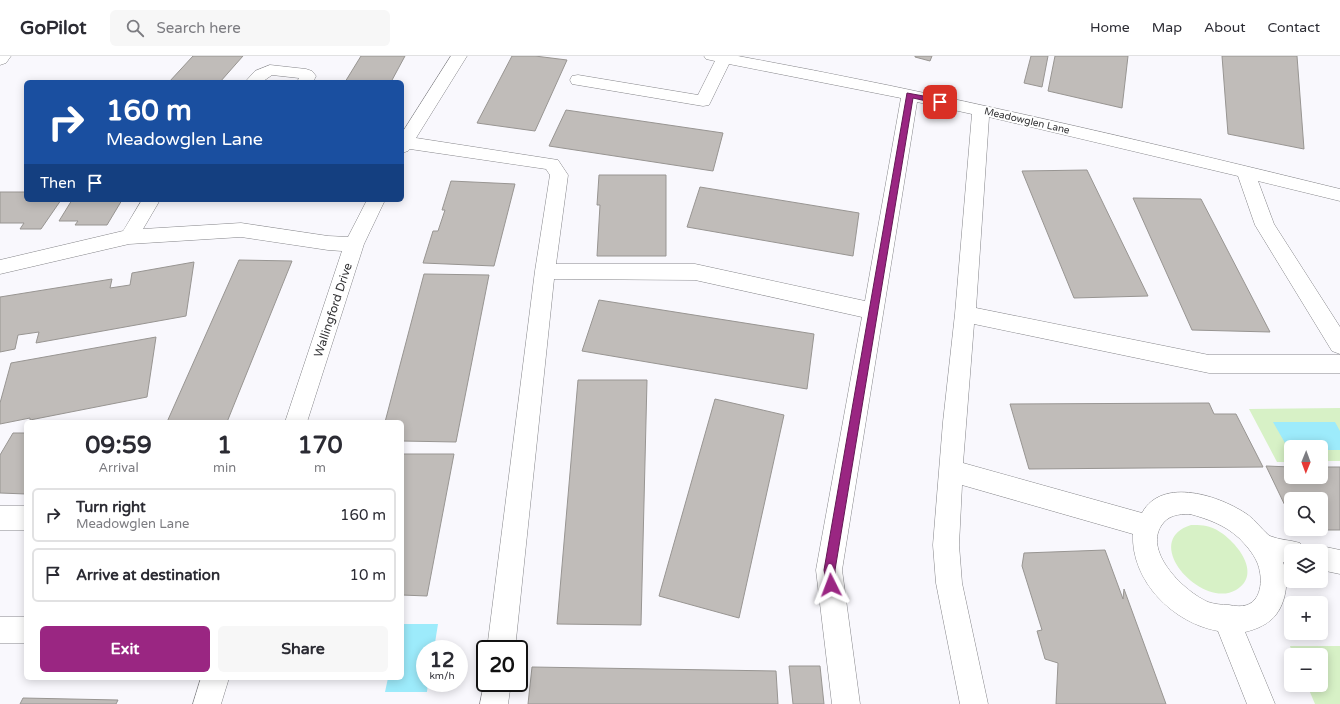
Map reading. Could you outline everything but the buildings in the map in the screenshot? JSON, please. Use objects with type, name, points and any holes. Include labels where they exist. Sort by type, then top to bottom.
[{"type":"street","points":[[0,60],[3,56]]},
{"type":"street","points":[[404,142],[459,56]]},
{"type":"street","points":[[578,80],[703,101],[718,57]]},
{"type":"street","name":"Meadowglen Lane","points":[[718,57],[981,110],[1245,171],[1340,195]]},
{"type":"street","points":[[255,80],[261,74],[270,70],[306,74],[308,76],[306,80]]},
{"type":"street","points":[[846,704],[829,570],[910,95]]},
{"type":"street","points":[[974,704],[949,583],[946,545],[954,422],[965,314],[981,110]]},
{"type":"street","points":[[404,144],[552,164],[559,174],[545,271],[502,640]]},
{"type":"street","points":[[1245,171],[1265,225],[1340,345]]},
{"type":"street","points":[[129,237],[151,202]]},
{"type":"street","name":"Wallingford Drive","points":[[297,420],[354,244],[375,202]]},
{"type":"street","points":[[0,267],[129,237],[241,230],[328,243],[354,244]]},
{"type":"street","points":[[545,271],[695,272],[874,311]]},
{"type":"street","points":[[965,314],[1209,364],[1340,364]]},
{"type":"street","points":[[952,471],[1146,526]]},
{"type":"street","points":[[1190,503],[1211,508],[1230,517],[1248,530],[1262,546],[1271,564],[1274,582],[1272,598],[1263,610],[1248,618],[1227,620],[1204,614],[1181,601],[1163,584],[1150,564],[1144,544],[1146,526],[1156,513],[1170,505],[1190,503]]},
{"type":"street","points":[[0,518],[24,518]]},
{"type":"street","points":[[1262,546],[1284,551]]},
{"type":"street","points":[[1328,559],[1340,562]]},
{"type":"street","points":[[1227,620],[1261,704]]},
{"type":"street","points":[[0,630],[24,630]]},
{"type":"street","points":[[207,704],[214,680]]},
{"type":"street","points":[[494,704],[496,692]]},
{"type":"green space","points":[[1340,408],[1340,461],[1328,461],[1328,440],[1284,440],[1284,462],[1277,462],[1249,409]]},
{"type":"green space","points":[[1191,525],[1206,526],[1215,529],[1231,540],[1238,548],[1244,557],[1247,566],[1247,575],[1244,583],[1236,590],[1222,594],[1207,591],[1193,582],[1181,571],[1173,558],[1171,545],[1177,533]]},
{"type":"green space","points":[[1290,646],[1340,646],[1340,704],[1315,704],[1310,692],[1328,692],[1328,648],[1291,648]]},
{"type":"water","points":[[1273,422],[1335,422],[1340,431],[1340,450],[1328,450],[1328,440],[1284,440],[1284,441]]},
{"type":"water","points":[[404,624],[438,624],[435,640],[416,640],[416,692],[385,692],[388,680],[404,680]]},
{"type":"route","points":[[831,585],[829,570],[910,95],[940,102]]}]
